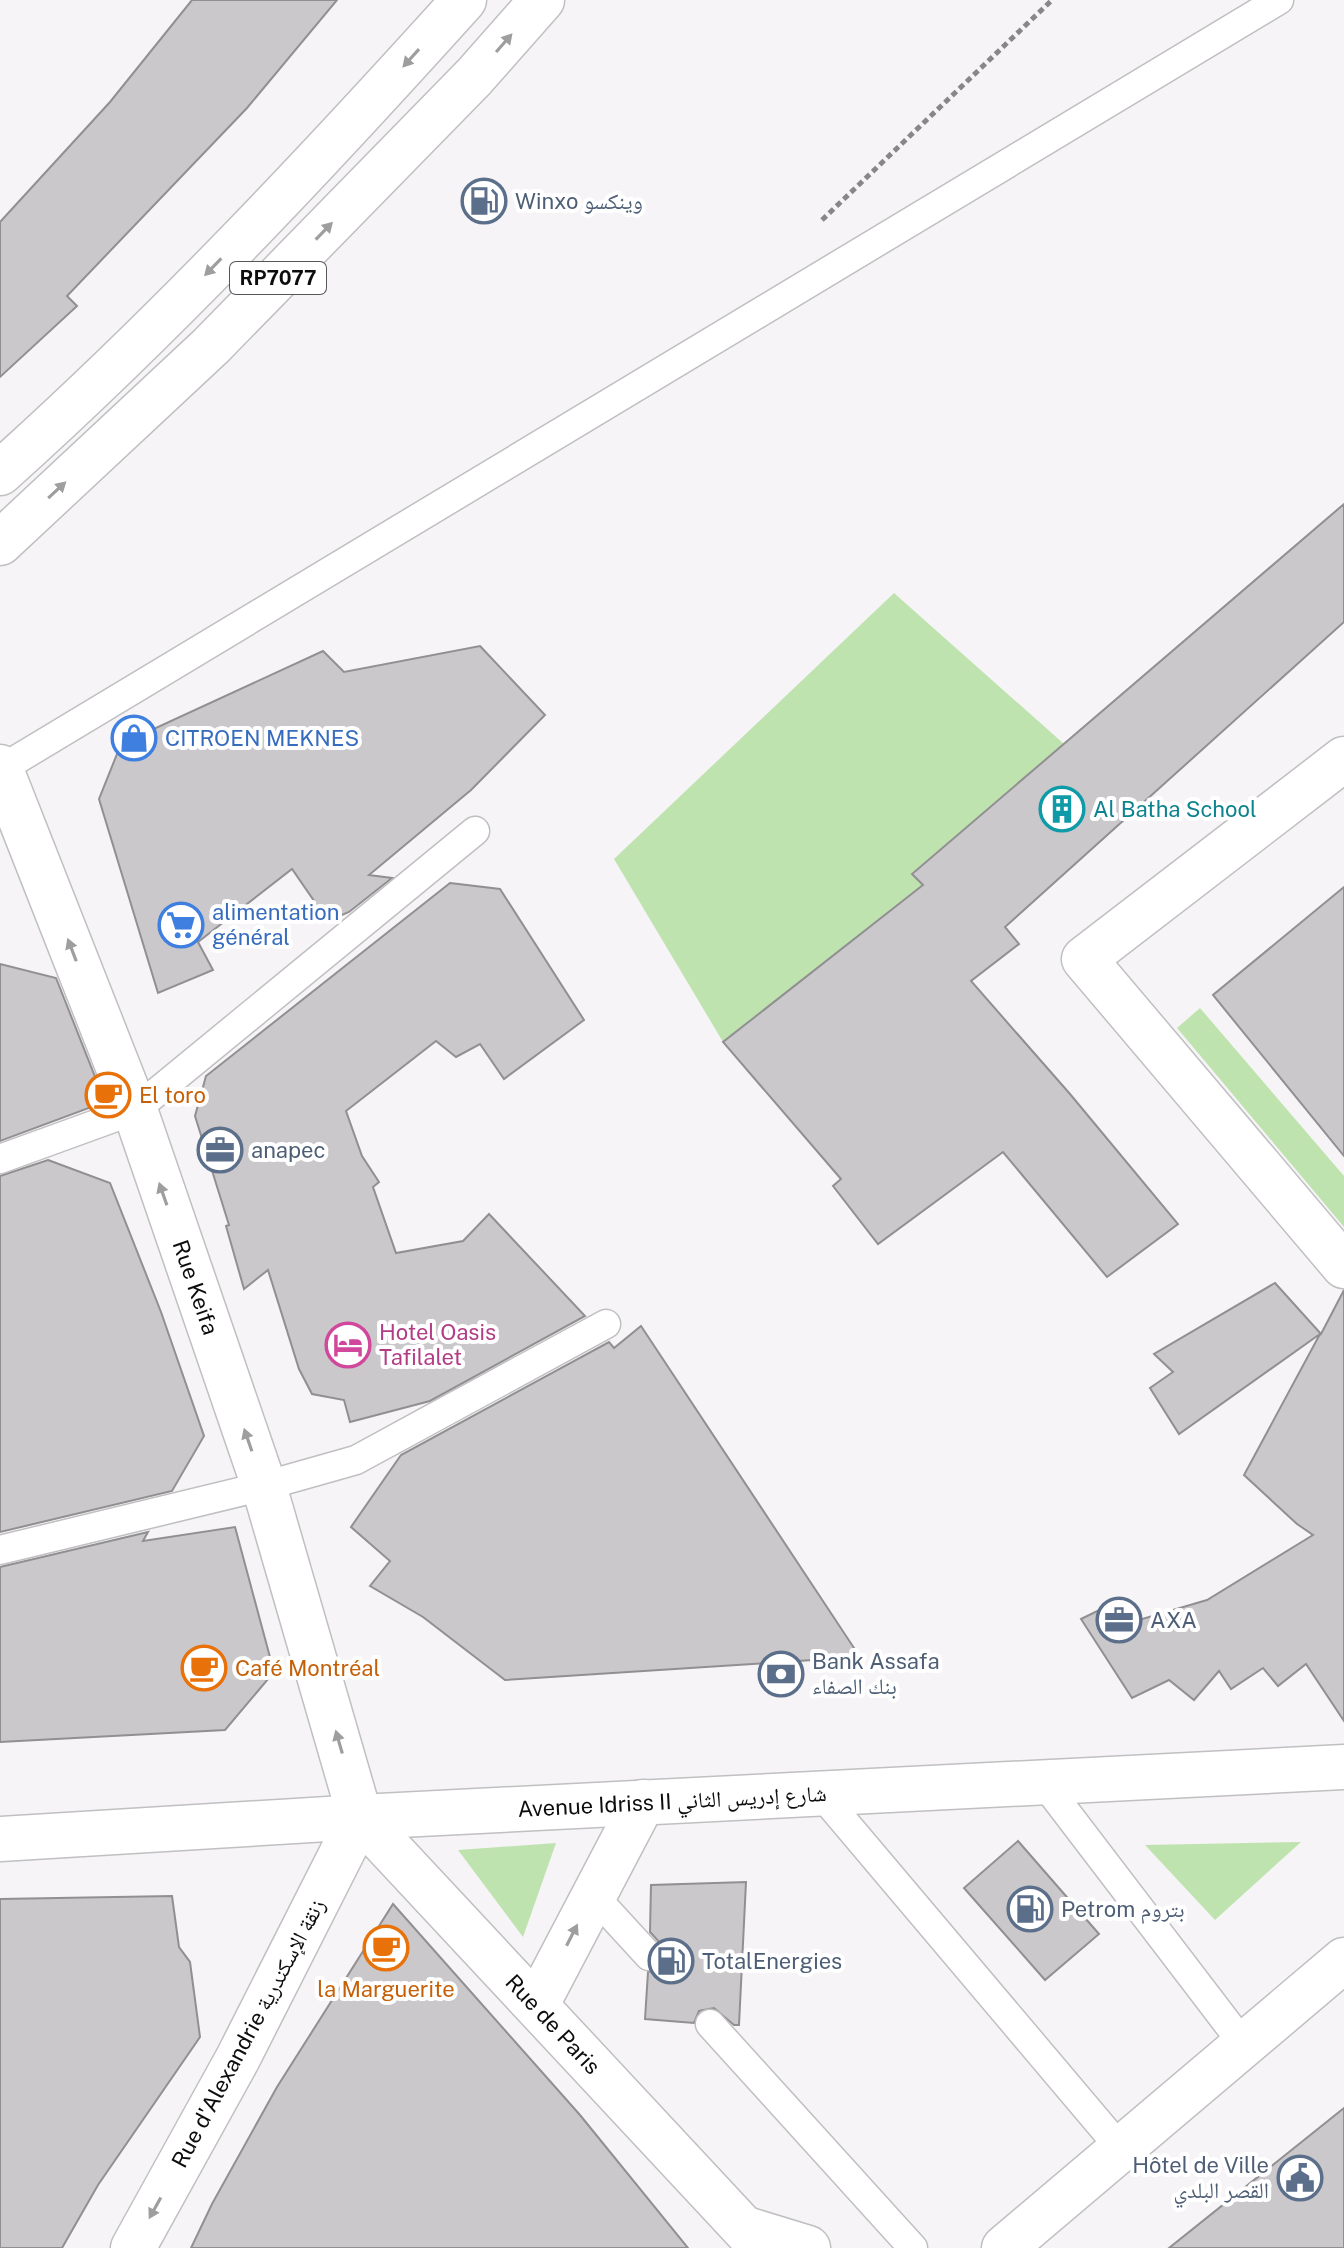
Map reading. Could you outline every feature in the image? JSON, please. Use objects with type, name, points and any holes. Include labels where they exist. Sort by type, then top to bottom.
[{"type":"street","name":"RP7077","points":[[0,473],[182,300],[367,108],[464,0]]},
{"type":"street","name":"RP7077","points":[[0,543],[211,346],[474,77],[542,0]]},
{"type":"street","points":[[1344,759],[1084,959],[1344,1266]]},
{"type":"street","name":"Rue Keifa","points":[[0,768],[135,1110],[264,1486],[360,1817]]},
{"type":"street","name":"Avenue Idriss II شارع إدريس الثاني","points":[[0,1839],[360,1817],[1344,1767]]},
{"type":"street","points":[[537,2004],[643,1802]]},
{"type":"street","name":"Rue de Paris","points":[[360,1817],[754,2239]]},
{"type":"street","name":"Rue d'Alexandrie زنقة الإسكندرية","points":[[133,2248],[238,2058],[360,1817]]},
{"type":"street","points":[[1004,2248],[1344,1960]]},
{"type":"street","points":[[754,2239],[808,2248]]},
{"type":"lane","points":[[0,768],[1279,0]]},
{"type":"lane","points":[[0,1159],[135,1110],[475,831]]},
{"type":"lane","points":[[0,1550],[264,1486],[356,1460],[606,1324]]},
{"type":"lane","points":[[1044,1783],[1244,2045]]},
{"type":"lane","points":[[821,1794],[1121,2149]]},
{"type":"lane","points":[[593,1895],[649,1956]]},
{"type":"lane","points":[[710,2024],[913,2248]]},
{"type":"path","points":[[815,227],[1052,0]]},
{"type":"green space","points":[[894,593],[1064,744],[912,873],[923,885],[723,1042],[614,859]]},
{"type":"green space","points":[[1200,1008],[1344,1176],[1344,1227],[1177,1028]]},
{"type":"green space","points":[[1301,1842],[1215,1920],[1145,1845]]},
{"type":"green space","points":[[556,1843],[523,1937],[458,1850]]},
{"type":"building","points":[[192,0],[337,0],[247,108],[67,296],[77,306],[0,377],[0,222],[110,102]]},
{"type":"building","name":"Al Batha School","points":[[1344,504],[1344,622],[1005,927],[1019,944],[971,981],[1178,1224],[1107,1277],[1003,1152],[878,1244],[833,1186],[841,1179],[723,1042],[923,885],[912,874]]},
{"type":"building","points":[[480,646],[545,715],[471,790],[369,875],[392,878],[349,912],[328,921],[292,869],[198,942],[213,970],[158,993],[99,799],[121,744],[323,651],[344,672]]},
{"type":"building","points":[[450,883],[500,889],[584,1020],[504,1079],[480,1044],[456,1057],[436,1041],[346,1111],[362,1156],[379,1182],[373,1187],[396,1253],[463,1241],[489,1214],[585,1316],[430,1401],[350,1422],[344,1400],[312,1394],[299,1369],[268,1270],[244,1289],[226,1226],[229,1225],[195,1116],[206,1076]]},
{"type":"building","points":[[1344,887],[1344,1156],[1213,995]]},
{"type":"building","points":[[0,964],[56,978],[105,1102],[0,1141]]},
{"type":"building","points":[[48,1160],[110,1183],[161,1312],[204,1436],[172,1491],[0,1532],[0,1176]]},
{"type":"building","points":[[1275,1283],[1321,1334],[1344,1290],[1344,1721],[1306,1664],[1278,1686],[1263,1668],[1231,1689],[1219,1671],[1194,1700],[1169,1680],[1132,1698],[1081,1619],[1118,1601],[1139,1620],[1207,1600],[1313,1535],[1244,1475],[1320,1334],[1179,1434],[1150,1388],[1173,1372],[1154,1354]]},
{"type":"building","points":[[641,1326],[860,1657],[505,1680],[423,1617],[370,1586],[390,1561],[351,1527],[401,1455],[609,1342],[614,1348]]},
{"type":"building","points":[[235,1527],[274,1672],[225,1730],[0,1742],[0,1567],[148,1532],[143,1541]]},
{"type":"building","points":[[1018,1841],[1099,1934],[1045,1980],[964,1888]]},
{"type":"building","points":[[746,1882],[739,2025],[734,2025],[714,2008],[699,2011],[694,2023],[645,2019],[648,1972],[660,1969],[665,1960],[662,1945],[650,1932],[651,1885]]},
{"type":"building","points":[[172,1896],[179,1947],[190,1962],[200,2037],[98,2185],[62,2248],[0,2248],[0,1899]]},
{"type":"building","points":[[393,1904],[580,2115],[688,2248],[191,2248],[277,2087]]},
{"type":"building","name":"Hôtel de Ville القصر البلدي","points":[[1344,2108],[1344,2248],[1169,2248]]},
{"type":"place","name":"Winxo وينكسو","points":[[484,201]]},
{"type":"place","name":"CITROEN MEKNES","points":[[134,738]]},
{"type":"place","name":"Al Batha School","points":[[1062,809]]},
{"type":"place","name":"alimentation général","points":[[181,925]]},
{"type":"place","name":"El toro","points":[[108,1095]]},
{"type":"place","name":"anapec","points":[[220,1150]]},
{"type":"place","name":"Hotel Oasis Tafilalet","points":[[348,1345]]},
{"type":"place","name":"AXA","points":[[1119,1620]]},
{"type":"place","name":"Café Montréal","points":[[204,1668]]},
{"type":"place","name":"Bank Assafa بنك الصفاء","points":[[781,1674]]},
{"type":"place","name":"Petrom بتروم","points":[[1030,1909]]},
{"type":"place","name":"la Marguerite","points":[[386,1948]]},
{"type":"place","name":"TotalEnergies","points":[[671,1961]]},
{"type":"place","name":"Hôtel de Ville القصر البلدي","points":[[1300,2178]]}]
